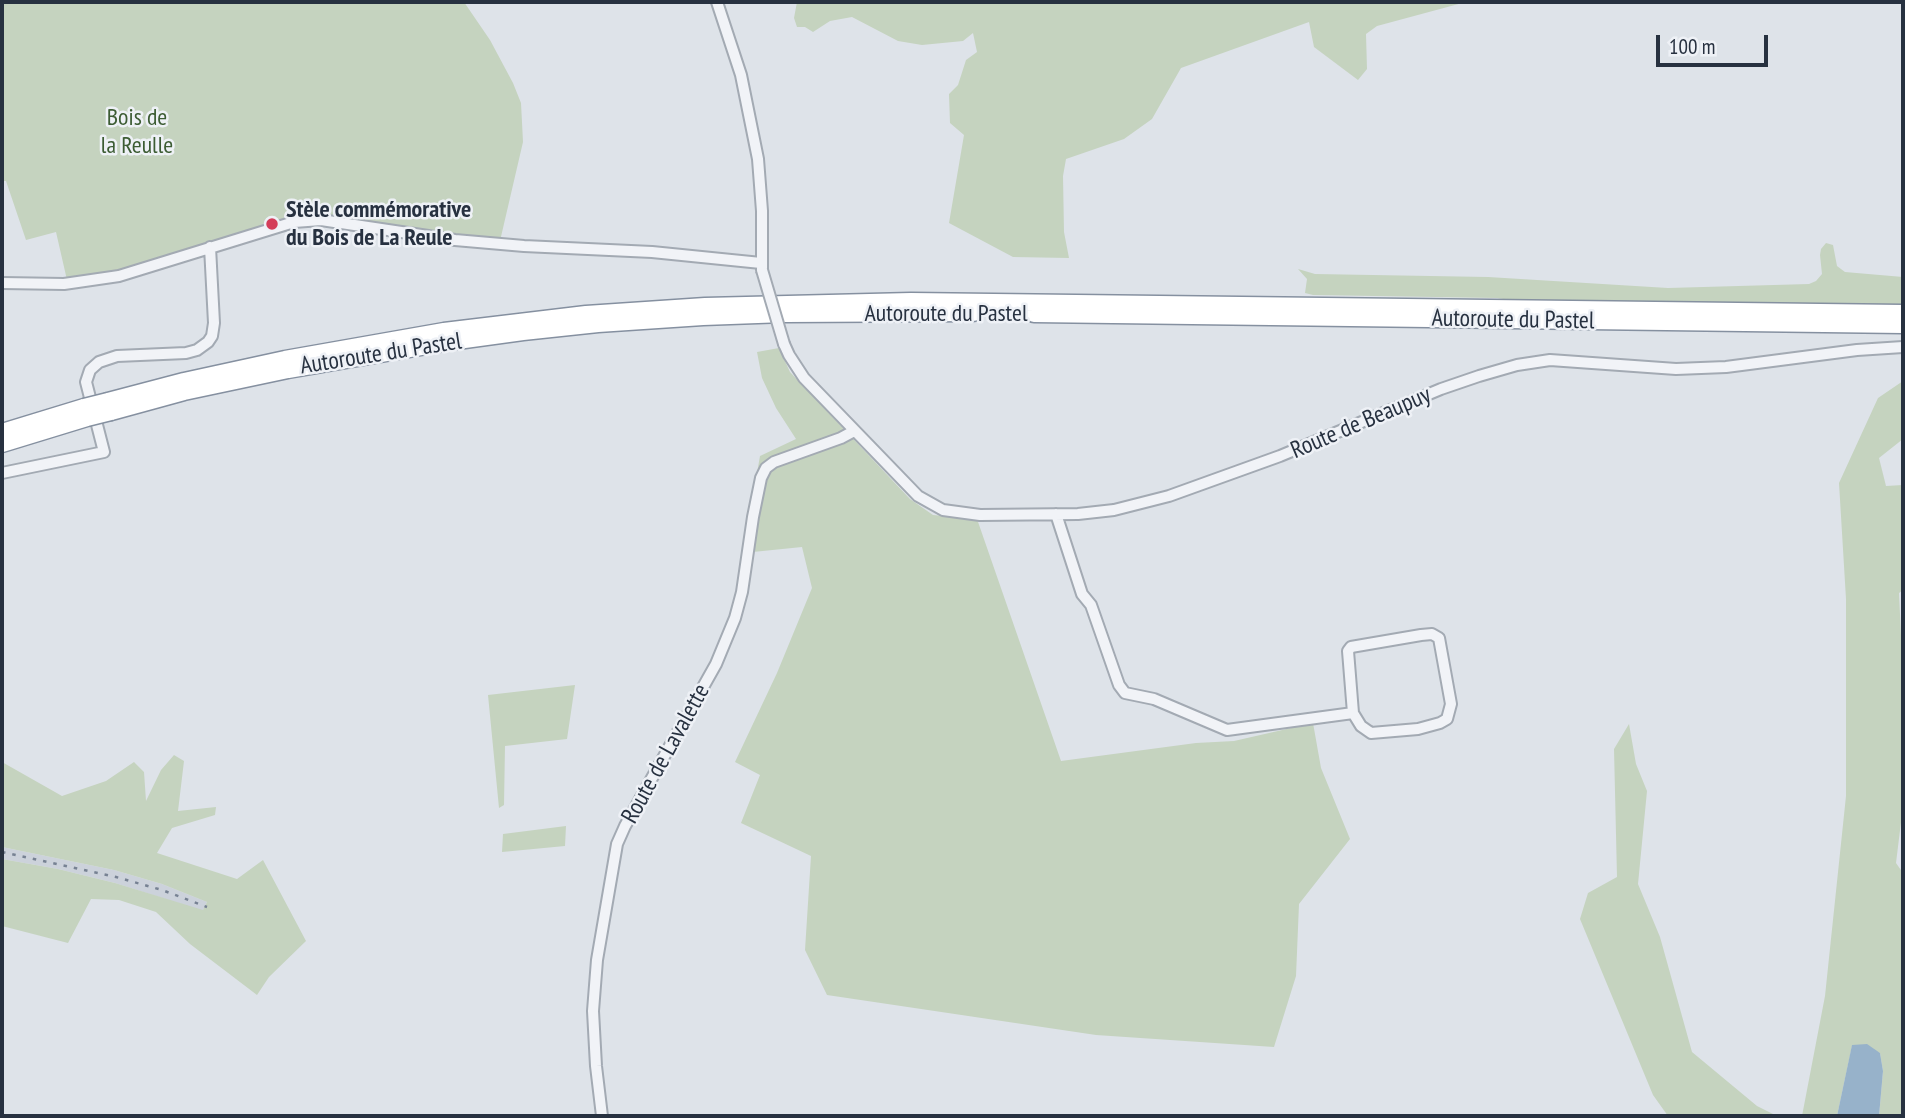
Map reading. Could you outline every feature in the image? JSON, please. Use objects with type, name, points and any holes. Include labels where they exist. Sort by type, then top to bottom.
[{"type":"highway","name":"Autoroute du Pastel","points":[[2,432],[110,406],[184,381],[285,359],[444,331],[586,314],[705,306],[911,301],[1903,313]]},
{"type":"highway","name":"Autoroute du Pastel","points":[[110,406],[275,372],[450,341],[598,324],[703,317],[981,313],[1903,324]]},
{"type":"highway","name":"Autoroute du Pastel","points":[[2,444],[85,413]]},
{"type":"street","points":[[717,2],[741,75],[758,159],[762,266],[784,344],[804,378],[850,427]]},
{"type":"street","points":[[2,283],[64,284],[119,276],[294,222],[321,220],[455,240],[652,252],[762,266]]},
{"type":"street","points":[[2,474],[104,452],[86,383],[90,370],[99,362],[117,356],[186,353],[208,342],[214,323],[211,247]]},
{"type":"street","name":"Route de Beaupuy","points":[[850,427],[918,496],[943,510],[980,515],[1078,514],[1114,510],[1169,496],[1280,456],[1441,389],[1517,366],[1550,360],[1676,369],[1713,368],[1903,347]]},
{"type":"street","name":"Route de Lavalette","points":[[602,1116],[593,1011],[597,960],[617,844],[716,664],[735,618],[742,592],[761,478],[766,468],[774,462],[830,442],[850,427]]},
{"type":"street","points":[[1056,514],[1082,594],[1091,605],[1119,685],[1125,693],[1154,699],[1227,730],[1353,713]]},
{"type":"street","points":[[1432,634],[1439,638],[1451,704],[1447,719],[1418,729],[1371,733],[1361,726],[1353,713],[1348,651],[1351,647],[1421,635],[1432,634]]},
{"type":"shaded area","points":[[2,847],[114,870],[162,884],[207,902],[203,911],[115,883],[2,859]]},
{"type":"green space","name":"Bois de la Reulle","points":[[2,2],[464,2],[490,40],[521,103],[523,142],[500,241],[333,217],[115,273],[67,280],[56,232],[26,240],[6,181],[2,181]]},
{"type":"green space","points":[[797,2],[1466,2],[1377,26],[1366,34],[1367,69],[1358,80],[1314,47],[1309,22],[1181,68],[1152,119],[1124,139],[1066,159],[1063,176],[1064,232],[1069,258],[1013,257],[949,223],[964,135],[950,123],[949,94],[958,85],[966,60],[977,52],[973,33],[963,41],[922,45],[898,41],[852,17],[830,21],[813,32],[805,27],[797,27],[794,18]]},
{"type":"green space","points":[[1826,243],[1833,245],[1837,266],[1845,272],[1903,277],[1903,307],[1313,295],[1305,293],[1307,279],[1298,269],[1315,274],[1488,277],[1668,288],[1809,284],[1822,274],[1820,255]]},
{"type":"green space","points":[[779,348],[790,372],[910,499],[933,515],[977,519],[1061,761],[1196,743],[1234,741],[1313,723],[1321,768],[1350,839],[1299,904],[1296,976],[1274,1047],[1096,1035],[827,995],[805,950],[811,856],[741,823],[760,775],[735,762],[777,673],[812,588],[802,547],[743,553],[760,456],[796,439],[776,408],[762,378],[757,352]]},
{"type":"green space","points":[[1903,381],[1903,439],[1879,458],[1886,486],[1903,485],[1903,590],[1899,593],[1903,678],[1903,806],[1896,863],[1903,873],[1903,1116],[1879,1116],[1883,1071],[1880,1053],[1852,1046],[1837,1116],[1802,1116],[1825,996],[1846,796],[1846,599],[1839,483],[1878,398]]},
{"type":"green space","points":[[575,685],[567,739],[505,746],[504,805],[499,808],[488,695]]},
{"type":"green space","points":[[1629,724],[1636,764],[1647,791],[1638,884],[1660,937],[1692,1052],[1757,1106],[1777,1116],[1668,1116],[1653,1095],[1580,919],[1588,893],[1617,877],[1614,749]]},
{"type":"green space","points":[[174,755],[184,761],[178,811],[216,807],[215,815],[172,828],[157,853],[237,879],[263,860],[306,941],[269,977],[257,995],[190,944],[156,912],[119,900],[91,899],[68,943],[2,926],[2,859],[115,883],[203,910],[207,902],[162,884],[114,870],[2,847],[2,762],[62,796],[106,781],[134,762],[144,772],[146,801],[161,770]]},
{"type":"green space","points":[[566,826],[565,846],[502,852],[503,834]]},
{"type":"water","points":[[1867,1044],[1880,1053],[1883,1071],[1879,1116],[1837,1116],[1852,1045]]},
{"type":"railway","points":[[2,852],[116,877],[207,907]]},
{"type":"place","name":"Stèle commémorative du Bois de La Reule","points":[[272,224]]}]
